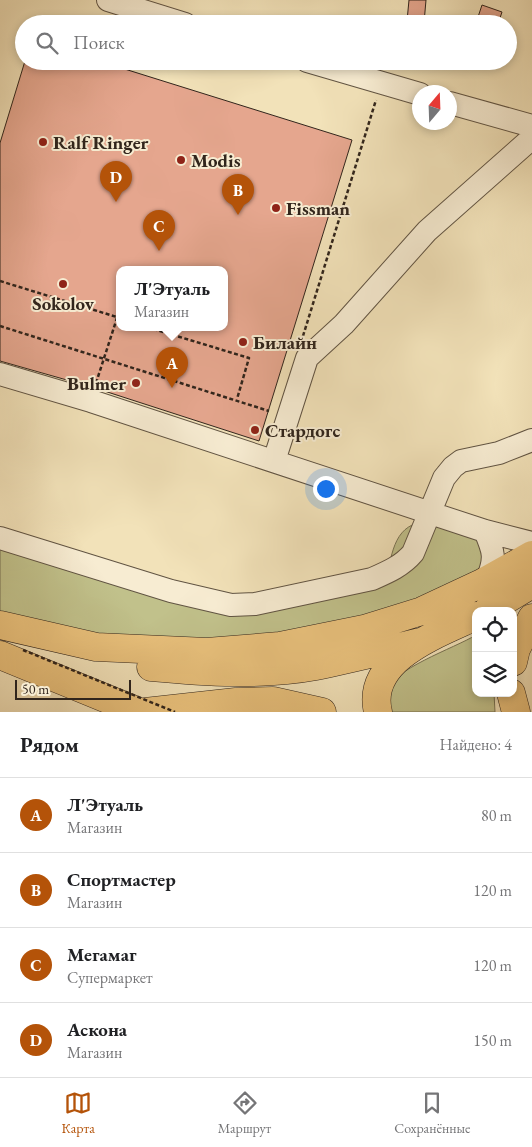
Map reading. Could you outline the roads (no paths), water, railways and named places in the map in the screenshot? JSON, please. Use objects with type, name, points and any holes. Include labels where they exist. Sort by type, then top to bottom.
[{"type":"main road","points":[[0,625],[96,647],[206,652],[280,646],[364,629],[422,611],[487,580],[532,555]]},
{"type":"main road","points":[[494,607],[532,584]]},
{"type":"main road","points":[[378,712],[376,696],[382,677],[392,663],[421,642],[472,618]]},
{"type":"main road","points":[[515,652],[532,618]]},
{"type":"main road","points":[[0,625],[70,654],[133,666],[209,672],[314,666],[421,642]]},
{"type":"main road","points":[[14,656],[139,712]]},
{"type":"main road","points":[[133,666],[151,678],[157,687],[157,697],[146,712]]},
{"type":"main road","points":[[512,697],[516,712]]},
{"type":"main road","points":[[146,712],[236,702],[273,701],[322,712]]},
{"type":"lane","points":[[108,0],[156,15]]},
{"type":"lane","points":[[339,70],[412,92]]},
{"type":"lane","points":[[457,105],[532,126]]},
{"type":"lane","points":[[274,461],[307,358],[344,324],[370,293],[428,232],[532,138]]},
{"type":"lane","points":[[0,374],[57,390],[485,531],[532,543]]},
{"type":"lane","points":[[0,538],[171,590],[231,605],[255,604],[372,579],[406,562],[413,553],[444,478],[453,467],[461,461],[499,453],[532,440]]},
{"type":"lane","points":[[485,531],[493,548],[492,568],[487,580]]},
{"type":"place","name":"Ralf Ringer","points":[[43,142]]},
{"type":"place","name":"Modis","points":[[181,160]]},
{"type":"place","name":"Аскона","points":[[116,202]]},
{"type":"place","name":"Fissman","points":[[276,208]]},
{"type":"place","name":"Спортмастер","points":[[238,215]]},
{"type":"place","name":"Мегамаг","points":[[159,251]]},
{"type":"place","name":"Sokolov","points":[[63,284]]},
{"type":"place","name":"Билайн","points":[[243,342]]},
{"type":"place","name":"Bulmer","points":[[136,383]]},
{"type":"place","name":"Л'Этуаль","points":[[172,388]]},
{"type":"place","name":"Стардогс","points":[[255,430]]}]
